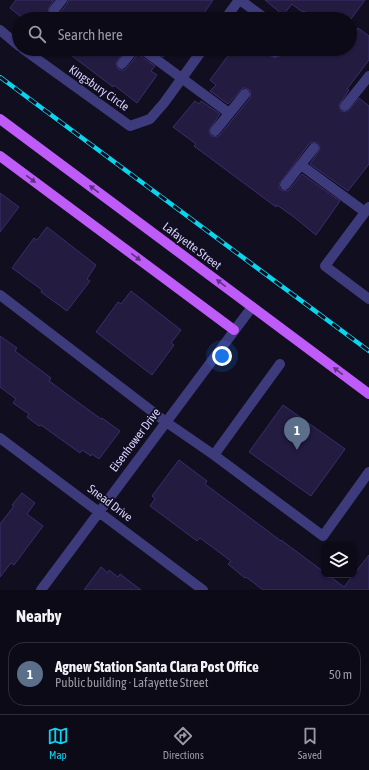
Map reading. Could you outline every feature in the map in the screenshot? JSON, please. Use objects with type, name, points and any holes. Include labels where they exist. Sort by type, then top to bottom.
[{"type":"main road","name":"Lafayette Street","points":[[0,119],[369,394]]},
{"type":"main road","points":[[0,156],[234,330]]},
{"type":"street","points":[[54,10],[62,0]]},
{"type":"street","points":[[231,12],[240,0],[256,12]]},
{"type":"street","points":[[0,30],[12,40]]},
{"type":"street","name":"Kingsbury Circle","points":[[33,56],[130,126],[150,119],[164,103],[198,56]]},
{"type":"street","points":[[122,64],[128,56]]},
{"type":"street","points":[[152,56],[229,113]]},
{"type":"street","points":[[345,106],[369,76]]},
{"type":"street","points":[[360,86],[369,93]]},
{"type":"street","points":[[215,131],[245,94]]},
{"type":"street","points":[[285,185],[314,148]]},
{"type":"street","points":[[302,165],[367,210],[325,266],[369,299]]},
{"type":"street","points":[[0,295],[166,422],[214,454],[323,536],[369,472]]},
{"type":"street","name":"Eisenhower Drive","points":[[40,590],[252,307]]},
{"type":"street","points":[[214,454],[280,364]]},
{"type":"street","name":"Snead Drive","points":[[0,438],[203,590]]},
{"type":"building","points":[[16,0],[54,0],[48,9],[49,12],[15,12],[10,8]]},
{"type":"building","points":[[68,0],[213,0],[205,12],[61,12],[67,4]]},
{"type":"building","points":[[265,0],[365,0],[356,12],[306,12],[301,11],[292,4],[285,12],[279,12]]},
{"type":"building","points":[[358,28],[369,36],[369,60],[347,89],[349,90],[339,105],[341,111],[347,112],[359,98],[369,106],[369,164],[348,191],[310,164],[320,149],[318,143],[312,142],[279,184],[281,190],[288,191],[302,174],[340,201],[316,235],[294,217],[277,205],[276,207],[194,146],[196,144],[173,127],[195,101],[199,104],[201,101],[220,114],[209,130],[211,136],[217,137],[250,98],[251,91],[243,88],[228,104],[210,91],[216,85],[210,80],[228,56],[271,56],[275,58],[280,56],[357,56]]},
{"type":"building","points":[[72,56],[121,56],[116,63],[118,69],[125,70],[136,56],[141,56],[155,66],[151,71],[157,75],[137,103],[114,85],[113,87]]},
{"type":"building","points":[[0,193],[19,207],[0,232]]},
{"type":"building","points":[[47,227],[96,265],[87,279],[90,281],[67,311],[12,268],[34,238],[37,240]]},
{"type":"building","points":[[131,291],[181,330],[171,343],[174,345],[152,375],[96,332],[118,302],[121,304]]},
{"type":"building","points":[[0,336],[17,348],[15,351],[51,378],[49,381],[120,431],[99,459],[82,450],[80,453],[41,425],[39,426],[27,417],[29,414],[13,403],[16,399],[0,387]]},
{"type":"building","points":[[283,405],[345,449],[311,496],[249,452]]},
{"type":"building","points":[[179,460],[207,481],[205,484],[321,570],[321,578],[332,578],[344,587],[351,578],[357,578],[357,570],[369,555],[369,590],[263,590],[228,564],[231,561],[200,538],[197,541],[150,506],[155,499],[152,496]]},
{"type":"building","points":[[22,493],[35,503],[27,514],[43,526],[14,565],[11,563],[0,577],[0,524],[14,506],[12,505]]},
{"type":"building","points":[[101,567],[108,573],[109,570],[118,577],[120,574],[141,590],[84,590]]},
{"type":"railway","points":[[0,77],[369,351]]},
{"type":"place","name":"Agnew Station Santa Clara Post Office","points":[[297,450]]}]
